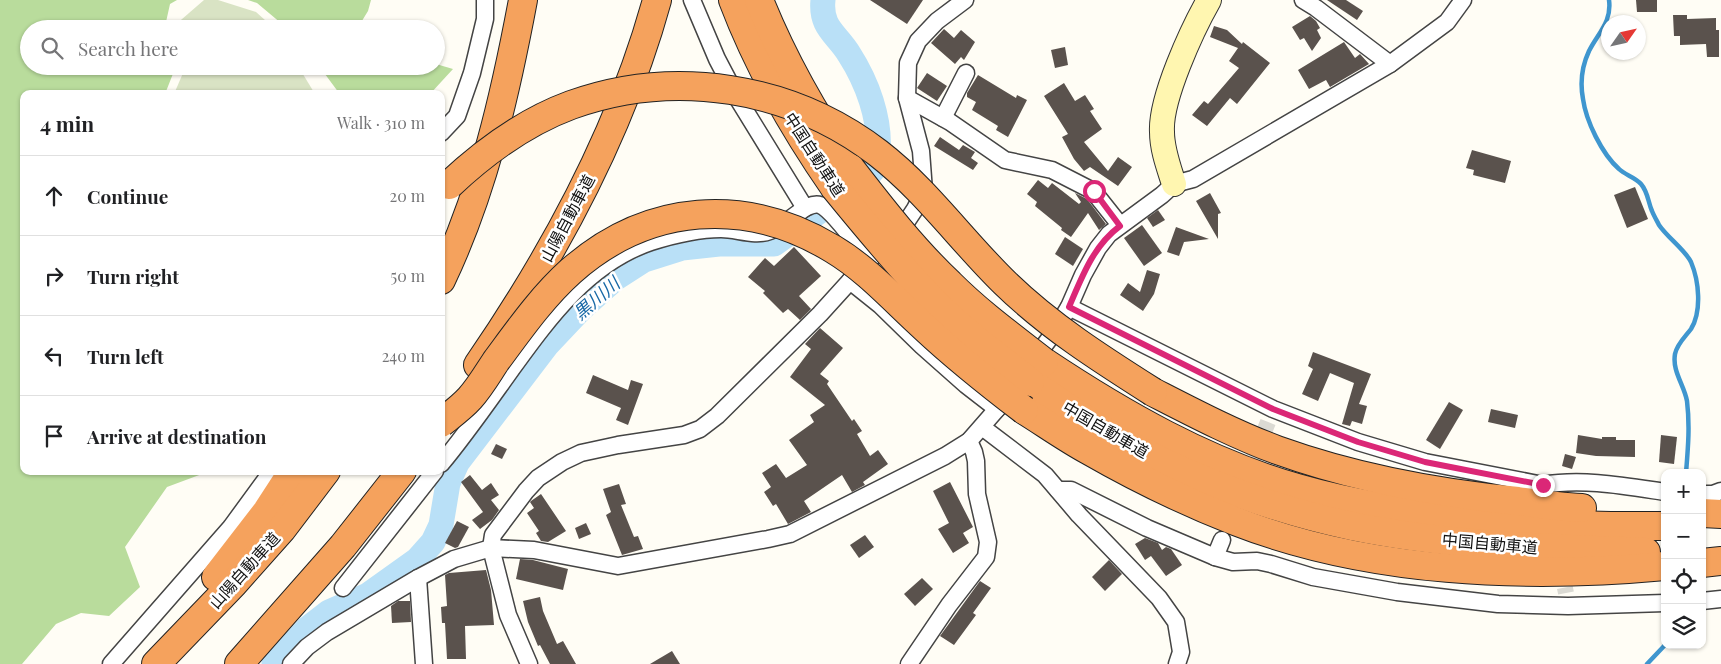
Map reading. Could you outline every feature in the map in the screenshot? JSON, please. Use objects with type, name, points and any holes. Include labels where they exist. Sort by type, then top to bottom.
[{"type":"highway","points":[[445,270],[463,227],[487,158],[499,116],[523,0]]},
{"type":"highway","name":"山陽自動車道","points":[[445,412],[495,340],[548,256],[595,165],[633,77],[657,0]]},
{"type":"highway","name":"中国自動車道","points":[[733,0],[741,22],[766,74],[814,158],[843,178],[894,224],[920,254],[950,285],[989,320],[1037,372],[1107,432],[1148,454],[1228,489],[1288,510],[1358,527],[1434,539],[1561,549],[1661,552]]},
{"type":"highway","name":"中国自動車道","points":[[759,0],[804,94],[830,138],[843,178]]},
{"type":"highway","points":[[445,190],[480,157],[533,122],[570,106],[605,95],[652,87],[690,86],[731,89],[767,97],[806,110],[842,129],[878,153],[912,182],[998,276],[1034,309],[1098,357],[1153,392],[1201,417],[1277,450],[1316,463],[1393,483],[1479,497],[1575,508],[1661,511]]},
{"type":"highway","points":[[445,420],[470,398],[521,328],[549,294],[570,272],[596,252],[621,236],[649,224],[676,217],[707,214],[738,215],[767,220],[801,233],[835,250],[877,283],[954,354],[1024,410],[1087,450],[1132,474],[1187,501],[1237,521],[1288,538],[1338,551],[1385,560],[1440,567],[1491,571],[1569,572],[1661,566]]},
{"type":"highway","name":"中国自動車道","points":[[1037,372],[1164,434],[1233,465],[1296,488],[1355,502],[1478,518],[1582,526],[1661,526]]},
{"type":"highway","points":[[143,664],[225,567],[267,511],[290,475]]},
{"type":"highway","name":"山陽自動車道","points":[[156,664],[234,583],[282,529],[323,475]]},
{"type":"highway","points":[[239,664],[343,546],[399,475]]},
{"type":"highway","points":[[1706,513],[1721,514]]},
{"type":"highway","points":[[1706,526],[1721,526]]},
{"type":"highway","points":[[1706,551],[1721,551]]},
{"type":"highway","points":[[1706,563],[1721,561]]},
{"type":"street","points":[[445,128],[456,116],[472,73],[485,19],[485,0]]},
{"type":"street","points":[[692,0],[717,59],[738,99],[805,208]]},
{"type":"street","points":[[529,664],[508,615],[491,548],[493,535],[526,490],[538,478],[562,462],[581,453],[618,445],[684,435],[700,429],[717,416],[820,314],[868,260],[899,233],[915,209],[924,190],[921,152],[907,98],[908,63],[918,40],[937,21],[965,0]]},
{"type":"street","points":[[1174,184],[1168,165],[1162,132],[1165,106],[1192,35],[1209,0]]},
{"type":"street","points":[[1303,0],[1390,64]]},
{"type":"street","points":[[291,664],[327,632],[454,559],[491,548],[534,550],[618,566],[775,538],[790,534],[809,525],[945,456],[969,441],[982,427],[1052,335],[1069,307],[1083,275],[1098,248],[1109,234],[1174,184],[1193,180],[1390,64],[1447,22],[1463,0]]},
{"type":"street","points":[[943,118],[966,73]]},
{"type":"street","points":[[907,98],[943,118],[1005,160],[1052,170],[1094,191],[1120,226]]},
{"type":"street","points":[[445,459],[559,307],[595,274],[627,252],[651,242],[683,234],[721,229],[759,233],[770,231],[805,208],[812,205],[821,205],[831,213],[868,260]]},
{"type":"street","points":[[850,281],[880,306],[966,386],[997,409]]},
{"type":"street","points":[[1069,307],[1270,416],[1425,462],[1543,488],[1561,482],[1627,486],[1661,491]]},
{"type":"street","points":[[982,427],[1046,474],[1078,515],[1159,598],[1176,622],[1181,652],[1177,664]]},
{"type":"street","points":[[909,664],[918,648],[986,557],[988,542],[977,494],[976,461],[969,441]]},
{"type":"street","points":[[110,664],[231,527],[269,475]]},
{"type":"street","points":[[343,588],[433,475]]},
{"type":"street","points":[[1058,490],[1071,490],[1147,528],[1215,557],[1233,562],[1257,561],[1313,577],[1397,592],[1498,604],[1567,600],[1661,603]]},
{"type":"street","points":[[1706,494],[1721,491]]},
{"type":"street","points":[[1215,557],[1222,540]]},
{"type":"street","points":[[418,578],[424,664]]},
{"type":"street","points":[[1706,601],[1721,599]]},
{"type":"green space","points":[[0,0],[177,0],[170,4],[166,20],[20,20],[20,75],[172,75],[167,90],[20,90],[20,475],[199,475],[167,487],[125,547],[140,587],[109,616],[81,613],[56,624],[22,664],[0,664]]},
{"type":"green space","points":[[204,0],[218,0],[256,12],[265,20],[181,20]]},
{"type":"green space","points":[[248,0],[371,0],[368,11],[362,20],[277,20],[257,3]]},
{"type":"green space","points":[[445,67],[453,69],[434,90],[337,90],[326,75],[445,75]]},
{"type":"green space","points":[[182,75],[303,75],[313,90],[176,90]]},
{"type":"building","points":[[870,0],[923,0],[907,24]]},
{"type":"building","points":[[1327,0],[1346,0],[1363,11],[1357,20]]},
{"type":"building","points":[[1636,0],[1657,0],[1657,12],[1637,12]]},
{"type":"building","points":[[1673,15],[1687,15],[1687,19],[1716,18],[1716,30],[1719,30],[1719,57],[1707,57],[1706,44],[1680,45],[1680,36],[1674,36]]},
{"type":"building","points":[[1310,16],[1320,28],[1317,30],[1321,38],[1312,51],[1304,38],[1300,40],[1292,27]]},
{"type":"building","points":[[1214,26],[1227,30],[1242,44],[1243,42],[1270,63],[1237,104],[1230,98],[1207,126],[1192,115],[1204,101],[1208,104],[1239,68],[1229,61],[1238,48],[1210,37]]},
{"type":"building","points":[[944,29],[954,38],[961,30],[975,42],[964,60],[961,57],[955,64],[931,43]]},
{"type":"building","points":[[1344,42],[1355,58],[1360,54],[1369,64],[1330,87],[1326,80],[1309,89],[1298,70]]},
{"type":"building","points":[[1065,47],[1068,65],[1055,68],[1051,50]]},
{"type":"building","points":[[927,73],[947,86],[937,101],[917,88]]},
{"type":"building","points":[[978,75],[1016,98],[1017,95],[1027,100],[1008,137],[996,130],[998,126],[972,110],[976,102],[967,97],[967,93]]},
{"type":"building","points":[[1064,83],[1075,101],[1085,95],[1094,109],[1090,111],[1102,129],[1084,142],[1108,171],[1118,157],[1132,167],[1118,186],[1090,167],[1084,171],[1074,159],[1062,137],[1068,134],[1044,96]]},
{"type":"building","points":[[940,137],[959,150],[963,145],[975,152],[971,158],[978,163],[973,170],[934,146]]},
{"type":"building","points":[[1472,150],[1511,161],[1505,183],[1473,175],[1474,170],[1466,168]]},
{"type":"building","points":[[1038,180],[1048,188],[1052,183],[1079,204],[1081,202],[1075,193],[1087,199],[1106,224],[1099,230],[1088,213],[1071,237],[1035,206],[1037,202],[1027,194]]},
{"type":"building","points":[[1635,187],[1648,219],[1627,228],[1614,195]]},
{"type":"building","points":[[1210,193],[1221,213],[1218,214],[1218,239],[1196,201]]},
{"type":"building","points":[[1158,210],[1165,220],[1153,227],[1147,218]]},
{"type":"building","points":[[1142,225],[1162,253],[1144,266],[1124,238]]},
{"type":"building","points":[[1176,227],[1209,239],[1184,242],[1179,256],[1167,252]]},
{"type":"building","points":[[1065,237],[1083,249],[1073,266],[1055,254]]},
{"type":"building","points":[[794,247],[821,276],[799,296],[811,309],[800,320],[788,309],[783,313],[763,293],[765,291],[748,277],[765,258],[774,266]]},
{"type":"building","points":[[1147,270],[1160,274],[1154,294],[1143,311],[1120,295],[1128,283],[1140,292]]},
{"type":"building","points":[[820,328],[843,348],[820,374],[829,381],[827,384],[852,421],[854,419],[862,431],[857,434],[870,456],[878,450],[888,464],[863,482],[865,485],[852,492],[842,475],[804,501],[811,512],[788,524],[776,504],[773,506],[764,492],[771,487],[762,473],[776,464],[786,478],[807,465],[789,440],[814,422],[810,415],[825,405],[790,377],[811,349],[805,344]]},
{"type":"building","points":[[1313,352],[1371,374],[1359,404],[1367,406],[1362,424],[1352,421],[1350,426],[1342,424],[1354,383],[1330,373],[1318,401],[1302,394],[1313,369],[1308,366]]},
{"type":"building","points":[[593,375],[628,390],[631,380],[643,384],[628,425],[616,420],[621,408],[586,393]]},
{"type":"building","points":[[1449,402],[1463,410],[1440,449],[1426,440]]},
{"type":"building","points":[[1491,409],[1518,415],[1515,428],[1488,422]]},
{"type":"building","points":[[1578,435],[1602,439],[1602,437],[1616,437],[1616,440],[1635,440],[1635,457],[1596,456],[1576,453]]},
{"type":"building","points":[[1661,435],[1677,437],[1674,464],[1659,462]]},
{"type":"building","points":[[496,444],[507,449],[502,459],[491,454]]},
{"type":"building","points":[[1565,454],[1576,457],[1572,469],[1562,466]]},
{"type":"building","points":[[470,475],[482,490],[491,483],[499,495],[491,500],[499,510],[492,520],[480,529],[472,520],[483,512],[461,482]]},
{"type":"building","points":[[950,482],[973,527],[963,533],[969,543],[953,553],[938,529],[949,523],[933,491]]},
{"type":"building","points":[[619,484],[626,504],[621,505],[634,537],[638,536],[643,549],[622,555],[606,515],[611,512],[603,489]]},
{"type":"building","points":[[541,494],[566,531],[548,542],[541,541],[536,533],[539,531],[527,513],[534,508],[530,502]]},
{"type":"building","points":[[457,521],[469,527],[458,547],[455,548],[445,543]]},
{"type":"building","points":[[586,523],[591,534],[579,539],[575,528]]},
{"type":"building","points":[[865,535],[874,547],[859,558],[850,545]]},
{"type":"building","points":[[1145,538],[1158,543],[1162,550],[1166,547],[1171,549],[1182,565],[1166,576],[1151,556],[1145,560],[1135,544]]},
{"type":"building","points":[[520,559],[533,560],[568,569],[563,590],[516,579]]},
{"type":"building","points":[[1109,560],[1122,574],[1105,591],[1092,577]]},
{"type":"building","points":[[486,570],[491,590],[494,625],[465,626],[466,659],[447,659],[445,623],[442,623],[441,607],[447,606],[445,575],[449,573]]},
{"type":"building","points":[[922,578],[933,589],[915,606],[904,594]]},
{"type":"building","points":[[980,581],[991,588],[973,613],[976,615],[954,645],[940,636]]},
{"type":"building","points":[[540,597],[543,611],[557,644],[563,641],[576,664],[550,664],[540,645],[538,646],[528,622],[523,601]]},
{"type":"building","points":[[398,601],[410,601],[411,622],[392,623],[391,606]]},
{"type":"building","points":[[672,651],[680,664],[650,664]]},
{"type":"waterway","name":"黒川川","points":[[274,664],[307,629],[329,612],[368,595],[417,560],[433,542],[441,525],[448,483],[457,463],[547,345],[581,309],[616,278],[644,260],[682,248],[719,244],[774,244],[867,177],[875,168],[878,140],[875,114],[871,101],[856,65],[827,24],[824,17],[823,0]]},
{"type":"waterway","points":[[1609,0],[1608,15],[1604,27],[1589,51],[1583,69],[1582,93],[1587,117],[1601,146],[1619,169],[1641,184],[1659,225],[1689,258],[1694,270],[1698,296],[1697,314],[1691,329],[1675,354],[1675,366],[1687,401],[1688,410],[1689,428],[1686,469]]},
{"type":"waterway","points":[[1647,664],[1661,649]]},
{"type":"tunnel","points":[[1245,480],[1268,422]]},
{"type":"tunnel","points":[[1560,564],[1566,593]]},
{"type":"route","points":[[1094,191],[1120,226],[1109,234],[1098,248],[1083,275],[1069,307],[1273,409],[1358,442],[1425,462],[1543,485]]}]
